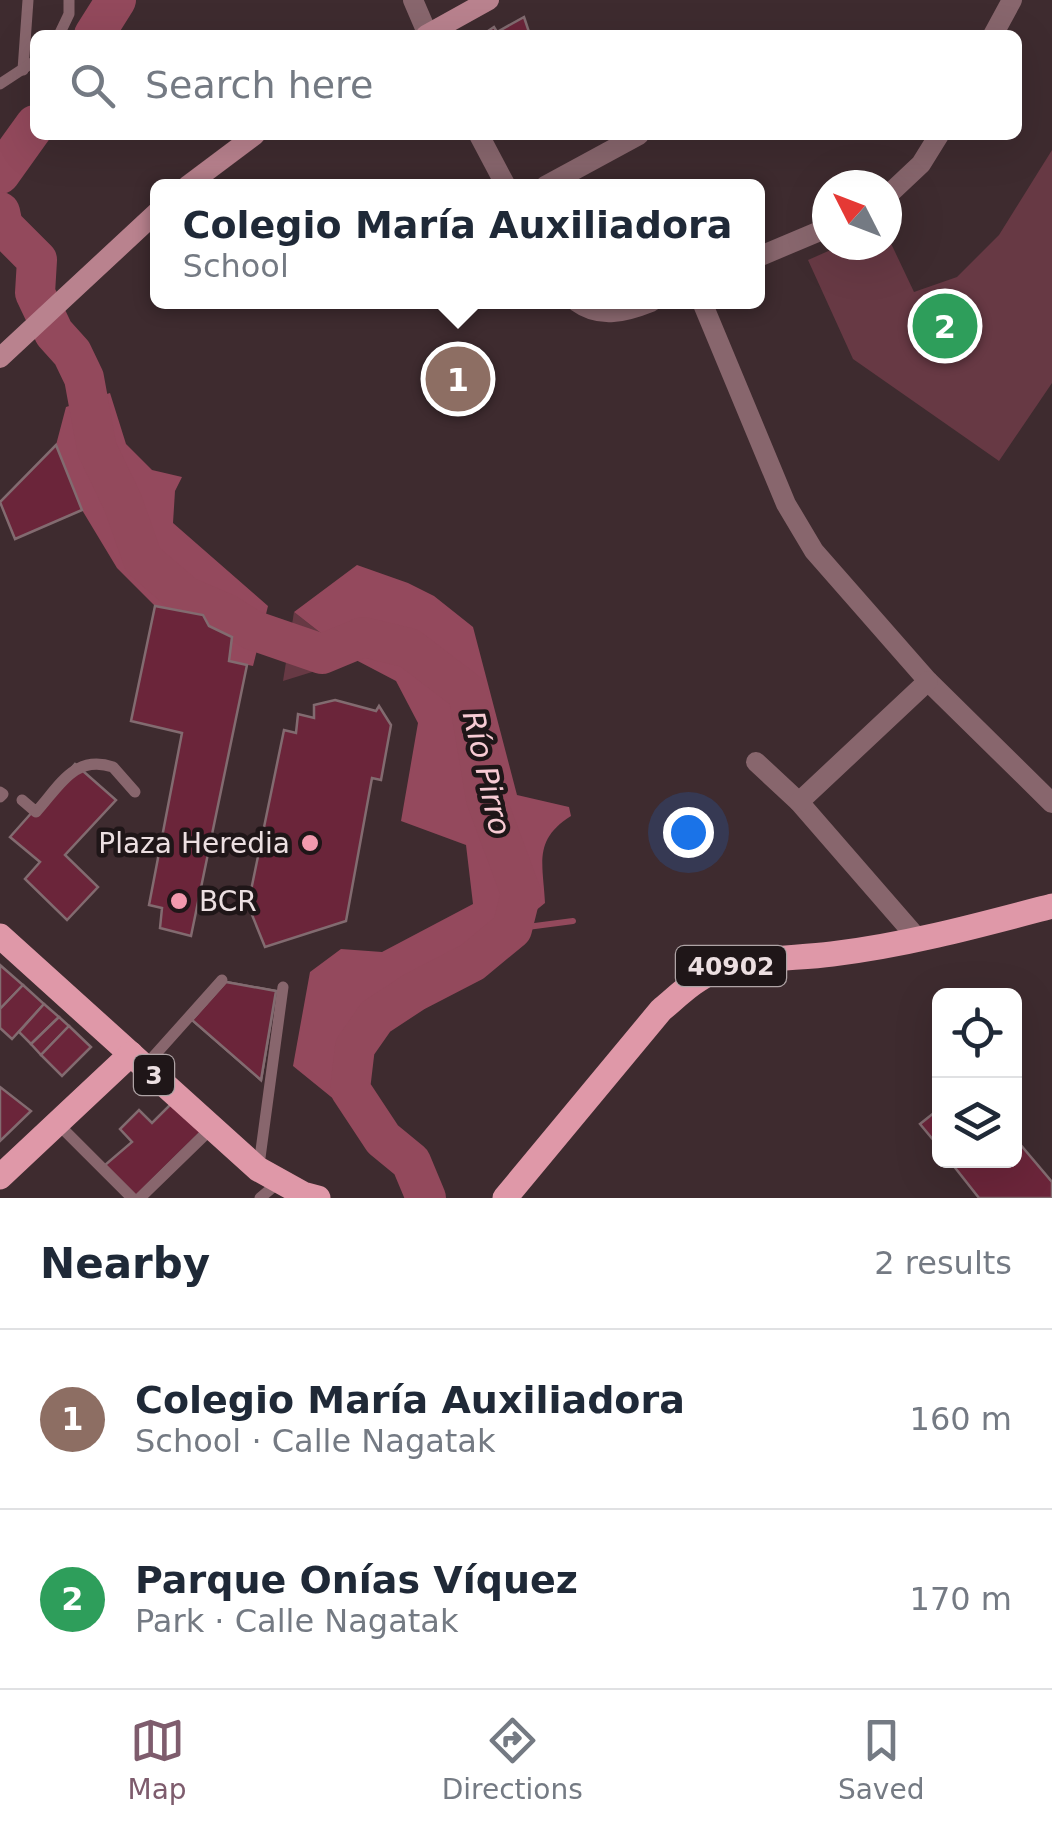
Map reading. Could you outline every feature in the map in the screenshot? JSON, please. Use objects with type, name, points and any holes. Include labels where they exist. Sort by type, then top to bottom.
[{"type":"main road","points":[[436,30],[488,0]]},
{"type":"main road","points":[[196,179],[248,140]]},
{"type":"main road","points":[[0,358],[150,218]]},
{"type":"main road","name":"40902","points":[[505,1198],[662,1010],[688,986],[716,970],[744,962],[832,954],[919,940],[1052,906]]},
{"type":"main road","name":"3","points":[[0,936],[213,1128],[266,1183],[318,1198]]},
{"type":"main road","name":"3","points":[[0,1177],[57,1123],[138,1060]]},
{"type":"street","points":[[413,0],[425,30]]},
{"type":"street","points":[[996,30],[1012,0]]},
{"type":"street","points":[[482,140],[502,179]]},
{"type":"street","points":[[558,179],[629,140]]},
{"type":"street","points":[[902,182],[921,164],[936,140]]},
{"type":"street","points":[[765,254],[812,234]]},
{"type":"street","points":[[586,309],[604,313],[633,309]]},
{"type":"street","points":[[705,309],[786,504],[814,551],[928,681],[1052,803]]},
{"type":"street","points":[[799,802],[928,681]]},
{"type":"street","points":[[756,762],[799,802],[919,940]]},
{"type":"lane","points":[[22,70],[28,0]]},
{"type":"lane","points":[[61,30],[69,14],[69,0]]},
{"type":"lane","points":[[0,84],[30,64]]},
{"type":"lane","points":[[22,800],[36,812],[74,770],[88,763],[113,767],[135,792]]},
{"type":"lane","points":[[138,1060],[222,980]]},
{"type":"lane","points":[[266,1183],[284,986]]},
{"type":"lane","points":[[57,1123],[136,1198],[213,1128]]},
{"type":"shaded area","points":[[1052,150],[1052,383],[999,461],[853,359],[808,260],[899,260],[914,292],[957,277],[999,235]]},
{"type":"shaded area","points":[[110,393],[126,444],[152,470],[182,477],[175,491],[173,523],[268,606],[253,666],[229,661],[232,637],[209,626],[203,615],[155,606],[117,568],[82,510],[56,445],[66,407]]},
{"type":"shaded area","points":[[357,565],[434,596],[473,627],[517,795],[569,807],[571,816],[551,834],[543,854],[545,903],[472,962],[376,1017],[355,1047],[350,1089],[383,1139],[293,1066],[310,972],[341,949],[382,952],[473,904],[466,845],[401,821],[418,723],[396,681],[354,659],[294,612]]},
{"type":"shaded area","points":[[294,612],[354,659],[283,681]]},
{"type":"building","points":[[524,17],[528,30],[501,30]]},
{"type":"building","points":[[56,445],[82,510],[15,539],[0,502]]},
{"type":"building","name":"Plaza Heredia","points":[[155,606],[203,615],[209,626],[232,637],[229,661],[247,665],[191,936],[160,928],[162,908],[149,905],[182,733],[131,721]]},
{"type":"building","name":"Plaza Heredia","points":[[335,700],[376,711],[379,706],[391,725],[381,780],[372,778],[346,921],[265,947],[248,905],[284,730],[296,733],[298,714],[314,718],[314,705]]},
{"type":"building","points":[[75,764],[116,800],[65,855],[98,887],[67,920],[25,879],[40,862],[10,837]]},
{"type":"building","points":[[0,965],[23,985],[0,1009]]},
{"type":"building","points":[[226,982],[276,991],[261,1080],[192,1020]]},
{"type":"building","points":[[226,982],[276,991],[261,1080],[192,1020]]},
{"type":"building","points":[[23,985],[44,1004],[12,1039],[0,1028],[0,1009]]},
{"type":"building","points":[[44,1004],[59,1017],[31,1044],[19,1032]]},
{"type":"building","points":[[59,1017],[69,1026],[41,1055],[31,1044]]},
{"type":"building","points":[[69,1026],[91,1047],[62,1076],[41,1055]]},
{"type":"building","points":[[0,1087],[31,1111],[0,1141]]},
{"type":"building","points":[[175,1100],[204,1129],[136,1196],[105,1165],[132,1142],[120,1129],[139,1110],[152,1123]]},
{"type":"building","points":[[932,1114],[932,1138],[920,1124]]},
{"type":"building","points":[[1022,1146],[1052,1182],[1052,1198],[979,1198],[955,1168],[1022,1168]]},
{"type":"waterway","name":"Río Pirro","points":[[97,30],[116,0]]},
{"type":"waterway","name":"Río Pirro","points":[[0,174],[30,132]]},
{"type":"waterway","name":"Río Pirro","points":[[0,212],[3,226],[37,260],[35,293],[54,333],[72,353],[84,378],[97,449],[123,503],[143,560],[185,596],[252,630],[322,654],[363,637],[409,648],[468,693],[486,799],[521,893],[512,929],[472,962],[376,1017],[355,1047],[350,1089],[383,1139],[411,1162],[426,1198]]},
{"type":"waterway","points":[[512,929],[573,921]]},
{"type":"place","name":"Parque Onías Víquez","points":[[945,326]]},
{"type":"place","name":"Colegio María Auxiliadora","points":[[458,379]]},
{"type":"place","name":"Plaza Heredia","points":[[310,843]]},
{"type":"place","name":"BCR","points":[[179,901]]}]
